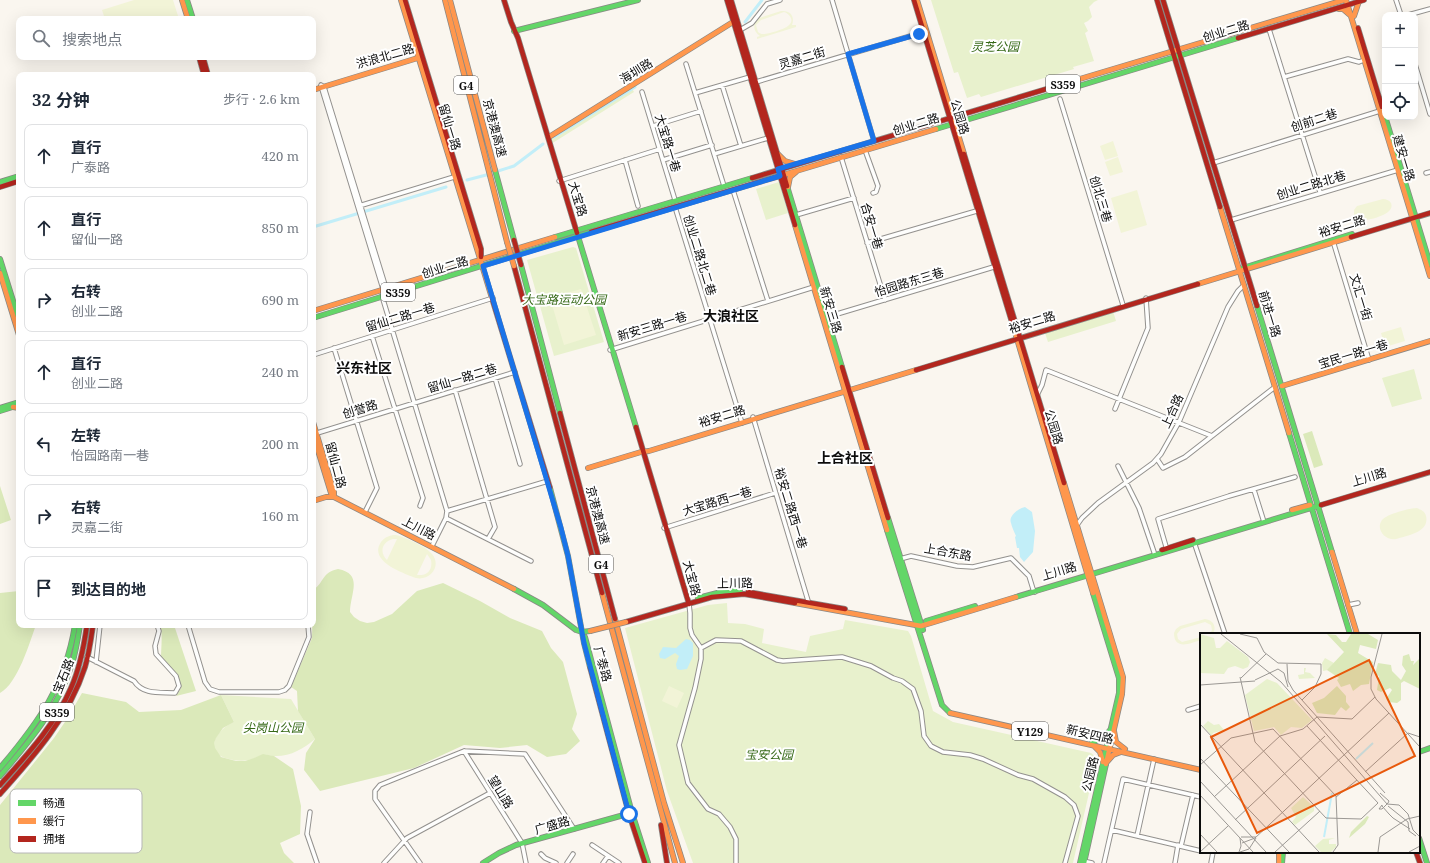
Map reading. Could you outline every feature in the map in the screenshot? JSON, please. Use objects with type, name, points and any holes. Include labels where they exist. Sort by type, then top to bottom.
[{"type":"main road","points":[[182,0],[187,16]]},
{"type":"main road","points":[[187,0],[192,16]]},
{"type":"main road","name":"留仙一路","points":[[401,0],[481,249],[481,259]]},
{"type":"main road","name":"留仙一路","points":[[405,0],[421,68],[493,298],[548,481],[568,556],[582,632]]},
{"type":"main road","name":"京港澳高速","points":[[444,0],[490,179],[675,863]]},
{"type":"main road","name":"京港澳高速","points":[[450,0],[664,803],[683,863]]},
{"type":"main road","name":"大宝路","points":[[504,0],[665,527],[686,591],[688,604]]},
{"type":"main road","points":[[514,31],[638,0]]},
{"type":"main road","name":"新安三路","points":[[727,0],[768,138],[775,154]]},
{"type":"main road","name":"新安三路","points":[[731,0],[756,82],[775,154],[814,287],[902,558],[919,624]]},
{"type":"main road","name":"公园路","points":[[914,0],[951,117]]},
{"type":"main road","name":"公园路","points":[[917,0],[996,266],[1123,677],[1122,694],[1108,747],[1082,862]]},
{"type":"main road","points":[[1336,8],[1343,9],[1352,16],[1362,1]]},
{"type":"main road","name":"创业二路","points":[[316,310],[575,230],[1332,2],[1362,1]]},
{"type":"main road","points":[[1158,2],[1162,7],[1164,2]]},
{"type":"main road","name":"前进一路","points":[[1158,2],[1350,633]]},
{"type":"main road","name":"前进一路","points":[[1164,2],[1357,633]]},
{"type":"main road","name":"创业二路","points":[[316,317],[675,207],[1269,29],[1336,8],[1347,2]]},
{"type":"main road","name":"建安一路","points":[[1347,2],[1414,217],[1430,276]]},
{"type":"main road","name":"建安一路","points":[[1352,16],[1398,170],[1430,264]]},
{"type":"main road","name":"海圳路","points":[[548,137],[734,22]]},
{"type":"main road","name":"大宝路","points":[[514,31],[518,38],[560,181]]},
{"type":"main road","name":"洪浪北二路","points":[[316,88],[408,61],[419,56]]},
{"type":"main road","name":"洪浪北二路","points":[[322,87],[419,56]]},
{"type":"main road","points":[[200,60],[203,72]]},
{"type":"main road","points":[[204,60],[207,72]]},
{"type":"main road","points":[[408,61],[413,60],[418,62],[421,68]]},
{"type":"main road","points":[[766,173],[772,166],[775,154],[785,161],[796,164]]},
{"type":"main road","points":[[768,179],[775,180],[785,187],[790,177],[798,170]]},
{"type":"main road","points":[[0,182],[16,177]]},
{"type":"main road","points":[[0,187],[16,182]]},
{"type":"main road","name":"新安三路","points":[[785,187],[796,215],[827,317],[912,612],[919,624]]},
{"type":"main road","name":"裕安二路","points":[[1414,217],[1430,210]]},
{"type":"main road","name":"裕安二路","points":[[588,468],[1430,213]]},
{"type":"main road","points":[[1227,228],[1231,230],[1232,226]]},
{"type":"main road","points":[[0,259],[16,310]]},
{"type":"main road","points":[[0,273],[16,325]]},
{"type":"main road","name":"裕安二路","points":[[1018,338],[1146,299]]},
{"type":"main road","name":"公园路","points":[[1018,338],[1077,525],[1090,573]]},
{"type":"main road","name":"宝民一路一巷","points":[[1282,386],[1430,341]]},
{"type":"main road","points":[[0,408],[16,403]]},
{"type":"main road","points":[[0,411],[16,407]]},
{"type":"main road","name":"留仙二路","points":[[316,437],[334,492],[334,497]]},
{"type":"main road","name":"留仙二路","points":[[316,448],[334,497]]},
{"type":"main road","name":"上川路","points":[[334,497],[499,580],[543,605],[568,624],[582,632],[626,622],[712,597],[744,594],[919,624],[1263,521],[1430,468]]},
{"type":"main road","name":"上川路","points":[[1317,504],[1430,472]]},
{"type":"main road","points":[[316,500],[326,497],[334,497]]},
{"type":"main road","name":"新安四路","points":[[919,624],[942,706],[950,713],[1200,766]]},
{"type":"main road","points":[[0,768],[41,714],[56,690],[68,661],[75,628]]},
{"type":"main road","name":"宝石路","points":[[0,776],[39,728],[64,686],[73,664],[79,628]]},
{"type":"main road","name":"宝石路","points":[[0,785],[44,732],[70,689],[79,666],[86,628]]},
{"type":"main road","points":[[0,794],[34,755],[49,735],[75,692],[87,657],[92,628]]},
{"type":"main road","name":"广泰路","points":[[582,632],[587,642],[645,863]]},
{"type":"main road","points":[[1112,731],[1116,742],[1125,751],[1113,755],[1105,763],[1100,752],[1092,743],[1103,739],[1112,731]]},
{"type":"main road","points":[[1420,753],[1430,748]]},
{"type":"main road","name":"新安四路","points":[[1125,751],[1200,770]]},
{"type":"main road","points":[[1420,753],[1430,752]]},
{"type":"main road","points":[[658,804],[667,863]]},
{"type":"main road","name":"广泰路","points":[[631,813],[648,863]]},
{"type":"main road","name":"广盛路","points":[[483,863],[499,853],[522,843],[631,813]]},
{"type":"main road","points":[[1420,841],[1427,863]]},
{"type":"main road","points":[[1282,863],[1283,853]]},
{"type":"main road","points":[[1416,853],[1420,863]]},
{"type":"street","points":[[740,30],[752,23],[768,4],[780,0]]},
{"type":"street","points":[[832,0],[874,141]]},
{"type":"street","points":[[1396,0],[1399,12]]},
{"type":"street","points":[[1418,12],[1430,9]]},
{"type":"street","points":[[1269,29],[1320,192]]},
{"type":"street","name":"灵嘉二街","points":[[756,82],[924,32]]},
{"type":"street","points":[[1284,77],[1348,59],[1359,62],[1364,60]]},
{"type":"street","points":[[686,64],[724,186]]},
{"type":"street","points":[[1418,74],[1430,114]]},
{"type":"street","points":[[695,93],[750,77]]},
{"type":"street","points":[[722,85],[741,146]]},
{"type":"street","points":[[322,87],[384,288]]},
{"type":"street","points":[[1053,94],[1060,98],[1064,90]]},
{"type":"street","name":"大宝路一巷","points":[[642,92],[675,200]]},
{"type":"street","name":"创北三巷","points":[[1060,98],[1123,305]]},
{"type":"street","name":"创前二巷","points":[[1213,163],[1381,110]]},
{"type":"street","points":[[653,126],[701,111]]},
{"type":"street","points":[[714,154],[768,138]]},
{"type":"street","points":[[663,160],[712,145]]},
{"type":"street","points":[[560,181],[660,149]]},
{"type":"street","points":[[865,150],[878,186],[877,190],[873,193]]},
{"type":"street","name":"合安一巷","points":[[841,157],[885,300]]},
{"type":"street","points":[[625,160],[638,206]]},
{"type":"street","name":"创业二路北巷","points":[[1231,220],[1320,192],[1398,170]]},
{"type":"street","points":[[359,206],[454,177]]},
{"type":"street","points":[[733,190],[768,301]]},
{"type":"street","points":[[796,215],[854,198]]},
{"type":"street","name":"创业二路北二巷","points":[[675,207],[741,422]]},
{"type":"street","points":[[867,243],[979,210]]},
{"type":"street","name":"文汇一街","points":[[1334,241],[1369,360]]},
{"type":"street","name":"怡园路东三巷","points":[[827,317],[996,266]]},
{"type":"street","name":"上合路","points":[[1077,525],[1082,518],[1098,503],[1157,459],[1179,422],[1228,307],[1238,291],[1244,285]]},
{"type":"street","name":"新安三路一巷","points":[[611,349],[814,287]]},
{"type":"street","points":[[382,296],[391,330],[447,511],[446,518],[432,546]]},
{"type":"street","name":"留仙二路一巷","points":[[316,354],[493,298]]},
{"type":"street","points":[[1115,409],[1148,328],[1146,299]]},
{"type":"street","points":[[372,336],[423,498],[420,506]]},
{"type":"street","points":[[334,348],[377,488],[365,512]]},
{"type":"street","points":[[1037,395],[1042,385],[1046,370],[1212,436]]},
{"type":"street","name":"留仙一路二巷","points":[[414,403],[515,372]]},
{"type":"street","points":[[495,378],[520,464]]},
{"type":"street","points":[[1157,459],[1163,468],[1184,457],[1275,387]]},
{"type":"street","points":[[455,390],[495,527],[488,539]]},
{"type":"street","name":"创誉路","points":[[316,434],[414,403]]},
{"type":"street","name":"裕安二路西一巷","points":[[754,418],[809,604]]},
{"type":"street","points":[[1118,466],[1139,508],[1154,554]]},
{"type":"street","points":[[1167,550],[1158,519],[1295,477]]},
{"type":"street","points":[[447,511],[548,481]]},
{"type":"street","points":[[1254,490],[1263,521]]},
{"type":"street","name":"大宝路西一巷","points":[[665,527],[775,493]]},
{"type":"street","points":[[446,518],[531,561]]},
{"type":"street","points":[[1074,518],[1082,518]]},
{"type":"street","points":[[1194,542],[1225,633]]},
{"type":"street","name":"上合东路","points":[[902,558],[910,556],[919,557],[957,566],[973,567],[1011,558],[1029,576],[1034,590]]},
{"type":"street","points":[[1348,605],[1358,603]]},
{"type":"street","points":[[688,604],[692,635],[701,648],[700,667],[696,688],[679,744],[688,783],[708,809],[719,814],[730,827],[736,839],[736,863]]},
{"type":"street","points":[[96,662],[100,628]]},
{"type":"street","points":[[87,657],[134,681],[140,688],[146,691],[175,693],[179,686],[176,676],[156,654],[155,646],[159,631],[158,628]]},
{"type":"street","points":[[189,628],[205,682],[208,687],[216,692],[279,692],[287,688],[309,637],[308,628]]},
{"type":"street","points":[[701,648],[716,640],[734,640],[748,644],[783,662],[842,657],[871,666],[893,678],[902,681],[913,689],[921,711],[924,736],[930,746],[943,752],[970,755],[1018,775],[1033,779],[1055,790],[1074,805],[1078,816],[1065,863]]},
{"type":"street","points":[[1188,710],[1200,706]]},
{"type":"street","points":[[420,863],[375,799],[374,794],[380,785],[464,751],[525,754],[574,829]]},
{"type":"street","name":"望山路","points":[[464,751],[522,843],[526,861]]},
{"type":"street","points":[[1137,836],[1154,759]]},
{"type":"street","points":[[1104,863],[1123,779],[1200,797]]},
{"type":"street","points":[[384,863],[403,840],[490,793]]},
{"type":"street","points":[[1174,863],[1180,846],[1193,795]]},
{"type":"street","points":[[310,812],[307,834],[317,863]]},
{"type":"street","points":[[1112,830],[1200,851]]},
{"type":"street","points":[[592,845],[619,863]]},
{"type":"street","points":[[1211,863],[1213,853]]},
{"type":"street","points":[[541,854],[545,858],[556,863]]},
{"type":"street","points":[[568,863],[573,854]]},
{"type":"street","points":[[603,863],[608,856]]},
{"type":"street","points":[[1082,862],[1092,863]]},
{"type":"green space","points":[[134,0],[173,0],[178,16],[104,16],[102,10]]},
{"type":"green space","name":"灵芝公园","points":[[931,0],[1098,0],[1089,7],[1092,17],[1084,23],[1088,31],[1085,33],[1094,61],[1073,67],[1074,69],[981,97],[979,94],[967,98],[958,72],[954,73]]},
{"type":"green space","points":[[784,11],[790,13],[793,19],[792,25],[796,25],[796,27],[757,39],[757,37],[760,36],[755,30],[754,25],[759,18]],"holes":[[[784,12],[791,18],[790,24],[786,27],[766,34],[758,32],[756,25],[761,20]]]},
{"type":"green space","points":[[630,85],[634,92],[551,144],[549,137]]},
{"type":"green space","points":[[1113,141],[1118,156],[1105,160],[1100,146]]},
{"type":"green space","points":[[1118,157],[1123,172],[1110,176],[1105,162]]},
{"type":"green space","points":[[779,182],[788,213],[766,220],[756,189]]},
{"type":"green space","points":[[1137,190],[1147,225],[1121,233],[1111,198]]},
{"type":"green space","points":[[1383,199],[1391,203],[1391,207],[1386,214],[1361,221],[1354,218],[1354,210],[1357,206]]},
{"type":"green space","name":"大宝路运动公园","points":[[573,247],[576,248],[604,342],[554,356],[527,260]]},
{"type":"green space","points":[[581,289],[596,335],[564,345],[550,298]]},
{"type":"green space","points":[[1113,311],[1116,321],[1048,342],[1045,333]]},
{"type":"green space","points":[[1401,327],[1405,341],[1385,347],[1381,333]]},
{"type":"green space","points":[[1414,369],[1422,399],[1392,407],[1382,378]]},
{"type":"green space","points":[[1312,431],[1323,465],[1314,468],[1303,434]]},
{"type":"green space","points":[[0,486],[11,520],[0,524]]},
{"type":"green space","points":[[1417,508],[1424,512],[1426,516],[1425,526],[1421,530],[1411,535],[1396,539],[1385,537],[1380,527],[1382,520],[1399,512]]},
{"type":"green space","points":[[393,535],[415,542],[432,554],[436,563],[433,572],[430,575],[416,578],[403,573],[383,560],[379,555],[378,549],[383,540]],"holes":[[[397,539],[387,560],[382,551],[386,542]],[[427,554],[431,560],[431,567],[428,572],[417,575]]]},
{"type":"green space","points":[[338,569],[351,575],[354,586],[350,612],[360,621],[367,623],[374,622],[392,614],[417,591],[443,583],[510,618],[542,631],[551,648],[563,662],[577,714],[572,729],[580,741],[566,754],[547,757],[527,745],[500,748],[464,745],[414,768],[320,791],[304,770],[306,753],[315,739],[298,711],[297,691],[291,687],[312,638],[312,628],[316,628],[316,588],[326,575],[333,570]]},
{"type":"green space","points":[[16,591],[16,628],[35,628],[17,672],[12,681],[0,693],[0,593]]},
{"type":"green space","name":"宝安公园","points":[[727,603],[728,623],[745,624],[764,629],[762,643],[806,652],[810,636],[843,629],[845,620],[908,631],[911,636],[933,711],[953,722],[1091,753],[1097,758],[1073,863],[693,863],[667,791],[625,628],[708,605]]},
{"type":"green space","points":[[1205,619],[1212,622],[1215,628],[1213,633],[1210,633],[1212,630],[1211,625],[1205,622],[1181,629],[1177,634],[1178,639],[1182,642],[1200,637],[1200,640],[1188,644],[1180,644],[1175,639],[1174,633],[1180,626]]},
{"type":"green space","points":[[175,628],[196,691],[176,696],[181,688],[177,675],[161,658],[161,629]]},
{"type":"green space","points":[[669,686],[684,693],[677,708],[662,701]]},
{"type":"green space","points":[[82,693],[126,702],[139,712],[181,710],[221,695],[234,722],[223,728],[214,743],[215,748],[221,757],[236,761],[245,761],[263,754],[274,756],[293,769],[301,806],[300,834],[280,843],[284,853],[294,863],[0,863],[0,805],[10,793],[10,853],[142,853],[142,789],[13,789],[54,738]]},
{"type":"green space","name":"尖岗山公园","points":[[221,695],[291,699],[315,739],[291,754],[279,756],[265,755],[244,761],[225,758],[218,754],[215,750],[215,739],[223,729],[234,722]]},
{"type":"water","points":[[1025,507],[1032,512],[1035,531],[1033,552],[1024,562],[1020,557],[1019,548],[1017,548],[1016,536],[1010,520],[1015,513]]},
{"type":"water","points":[[686,639],[693,643],[693,656],[687,669],[677,669],[676,664],[679,656],[675,653],[665,659],[660,658],[659,654],[663,647],[676,648]]},
{"type":"waterway","points":[[745,22],[762,0]]},
{"type":"waterway","points":[[554,137],[635,87]]},
{"type":"waterway","points":[[495,172],[514,166],[543,144]]},
{"type":"waterway","points":[[467,180],[490,174]]},
{"type":"waterway","points":[[316,226],[446,187]]},
{"type":"traffic: fast","points":[[187,0],[192,16]]},
{"type":"traffic: fast","points":[[514,31],[638,0]]},
{"type":"traffic: fast","points":[[936,129],[1238,38]]},
{"type":"traffic: fast","points":[[1386,120],[1430,264]]},
{"type":"traffic: fast","points":[[495,170],[514,240]]},
{"type":"traffic: fast","points":[[0,182],[16,177]]},
{"type":"traffic: fast","points":[[555,237],[752,178]]},
{"type":"traffic: fast","points":[[787,186],[842,367]]},
{"type":"traffic: fast","points":[[316,317],[591,232]]},
{"type":"traffic: fast","points":[[577,233],[636,427]]},
{"type":"traffic: fast","points":[[1243,268],[1352,234]]},
{"type":"traffic: fast","points":[[0,259],[16,310]]},
{"type":"traffic: fast","points":[[521,265],[560,413]]},
{"type":"traffic: fast","points":[[1257,306],[1332,552]]},
{"type":"traffic: fast","points":[[0,408],[16,403]]},
{"type":"traffic: fast","points":[[0,411],[16,406]]},
{"type":"traffic: fast","points":[[1289,433],[1350,633]]},
{"type":"traffic: fast","points":[[550,488],[568,556],[584,643],[590,667]]},
{"type":"traffic: fast","points":[[1016,597],[1321,505]]},
{"type":"traffic: fast","points":[[888,518],[923,630]]},
{"type":"traffic: fast","points":[[887,530],[942,705],[950,713]]},
{"type":"traffic: fast","points":[[514,589],[543,605],[576,630],[582,632],[590,631]]},
{"type":"traffic: fast","points":[[698,598],[725,591],[740,591]]},
{"type":"traffic: fast","points":[[1080,863],[1119,693],[1119,678],[1093,593]]},
{"type":"traffic: fast","points":[[926,621],[975,606]]},
{"type":"traffic: fast","points":[[0,768],[27,735],[48,702],[65,667],[74,628]]},
{"type":"traffic: fast","points":[[0,776],[32,737],[59,695],[72,664],[80,628]]},
{"type":"traffic: fast","points":[[585,637],[632,813],[648,863]]},
{"type":"traffic: fast","points":[[1092,742],[1103,739],[1110,730]]},
{"type":"traffic: fast","points":[[1420,752],[1430,748]]},
{"type":"traffic: fast","points":[[1084,863],[1106,764]]},
{"type":"traffic: fast","points":[[483,863],[516,845],[631,813]]},
{"type":"traffic: fast","points":[[1420,841],[1427,863]]},
{"type":"traffic: fast","points":[[1282,863],[1283,853]]},
{"type":"traffic: slow","points":[[182,0],[187,16]]},
{"type":"traffic: slow","points":[[401,0],[492,298]]},
{"type":"traffic: slow","points":[[445,0],[507,242]]},
{"type":"traffic: slow","points":[[450,0],[495,170]]},
{"type":"traffic: slow","points":[[917,0],[964,154]]},
{"type":"traffic: slow","points":[[1063,84],[1344,0]]},
{"type":"traffic: slow","points":[[1346,0],[1430,276]]},
{"type":"traffic: slow","points":[[1354,16],[1359,1]]},
{"type":"traffic: slow","points":[[1339,9],[1343,9],[1350,15]]},
{"type":"traffic: slow","points":[[549,137],[733,22]]},
{"type":"traffic: slow","points":[[316,89],[421,57]]},
{"type":"traffic: slow","points":[[783,175],[936,129]]},
{"type":"traffic: slow","points":[[778,154],[785,161],[795,164]]},
{"type":"traffic: slow","points":[[788,187],[790,177],[796,172]]},
{"type":"traffic: slow","points":[[1220,207],[1289,433]]},
{"type":"traffic: slow","points":[[795,225],[887,530]]},
{"type":"traffic: slow","points":[[316,310],[555,237]]},
{"type":"traffic: slow","points":[[1198,284],[1351,237]]},
{"type":"traffic: slow","points":[[507,242],[514,266]]},
{"type":"traffic: slow","points":[[0,273],[16,325]]},
{"type":"traffic: slow","points":[[1014,329],[1093,593]]},
{"type":"traffic: slow","points":[[1282,386],[1430,341]]},
{"type":"traffic: slow","points":[[588,468],[916,370]]},
{"type":"traffic: slow","points":[[316,432],[334,492],[334,497]]},
{"type":"traffic: slow","points":[[316,444],[331,493],[334,497]]},
{"type":"traffic: slow","points":[[1064,483],[1123,677],[1122,694],[1106,764]]},
{"type":"traffic: slow","points":[[316,500],[326,497],[334,497],[514,589]]},
{"type":"traffic: slow","points":[[1292,510],[1310,505]]},
{"type":"traffic: slow","points":[[1332,552],[1357,633]]},
{"type":"traffic: slow","points":[[602,593],[675,863]]},
{"type":"traffic: slow","points":[[795,603],[921,626],[1016,597]]},
{"type":"traffic: slow","points":[[615,619],[664,803],[683,863]]},
{"type":"traffic: slow","points":[[590,631],[626,622]]},
{"type":"traffic: slow","points":[[950,713],[1200,770]]},
{"type":"traffic: slow","points":[[1114,731],[1116,742],[1125,749]]},
{"type":"traffic: slow","points":[[1094,746],[1100,752],[1103,762]]},
{"type":"traffic: slow","points":[[1106,763],[1113,755],[1121,752]]},
{"type":"traffic: slow","points":[[1279,853],[1279,863]]},
{"type":"traffic: jam","points":[[405,0],[481,249],[481,257]]},
{"type":"traffic: jam","points":[[504,0],[518,38],[577,233]]},
{"type":"traffic: jam","points":[[727,0],[795,225]]},
{"type":"traffic: jam","points":[[731,0],[787,186]]},
{"type":"traffic: jam","points":[[914,0],[1014,329]]},
{"type":"traffic: jam","points":[[1157,0],[1220,207]]},
{"type":"traffic: jam","points":[[1163,0],[1257,306]]},
{"type":"traffic: jam","points":[[1238,38],[1364,0]]},
{"type":"traffic: jam","points":[[1358,28],[1382,107]]},
{"type":"traffic: jam","points":[[200,60],[203,72]]},
{"type":"traffic: jam","points":[[204,60],[207,72]]},
{"type":"traffic: jam","points":[[752,178],[1063,84]]},
{"type":"traffic: jam","points":[[964,154],[1064,483]]},
{"type":"traffic: jam","points":[[591,232],[783,175]]},
{"type":"traffic: jam","points":[[0,187],[16,182]]},
{"type":"traffic: jam","points":[[1351,237],[1430,213]]},
{"type":"traffic: jam","points":[[514,240],[521,265]]},
{"type":"traffic: jam","points":[[514,266],[602,593]]},
{"type":"traffic: jam","points":[[916,370],[1198,284]]},
{"type":"traffic: jam","points":[[492,298],[550,488]]},
{"type":"traffic: jam","points":[[842,367],[888,518]]},
{"type":"traffic: jam","points":[[560,413],[615,619]]},
{"type":"traffic: jam","points":[[636,427],[689,604]]},
{"type":"traffic: jam","points":[[1321,505],[1430,472]]},
{"type":"traffic: jam","points":[[1162,550],[1193,540]]},
{"type":"traffic: jam","points":[[748,592],[845,609]]},
{"type":"traffic: jam","points":[[626,622],[712,597],[744,594],[795,603]]},
{"type":"traffic: jam","points":[[0,785],[40,739],[57,715],[74,680],[83,649],[86,628]]},
{"type":"traffic: jam","points":[[0,794],[38,750],[70,703],[85,667],[93,628]]},
{"type":"traffic: jam","points":[[590,667],[629,814],[645,863]]},
{"type":"traffic: jam","points":[[661,825],[667,863]]},
{"type":"traffic: jam","points":[[1416,853],[1420,863]]},
{"type":"district","name":"大浪社区","points":[[731,315]]},
{"type":"district","name":"兴东社区","points":[[364,367]]},
{"type":"district","name":"上合社区","points":[[845,457]]},
{"type":"route","points":[[629,814],[584,643],[568,556],[561,528],[483,266],[780,176],[778,169],[874,141],[848,54],[919,34]]}]
